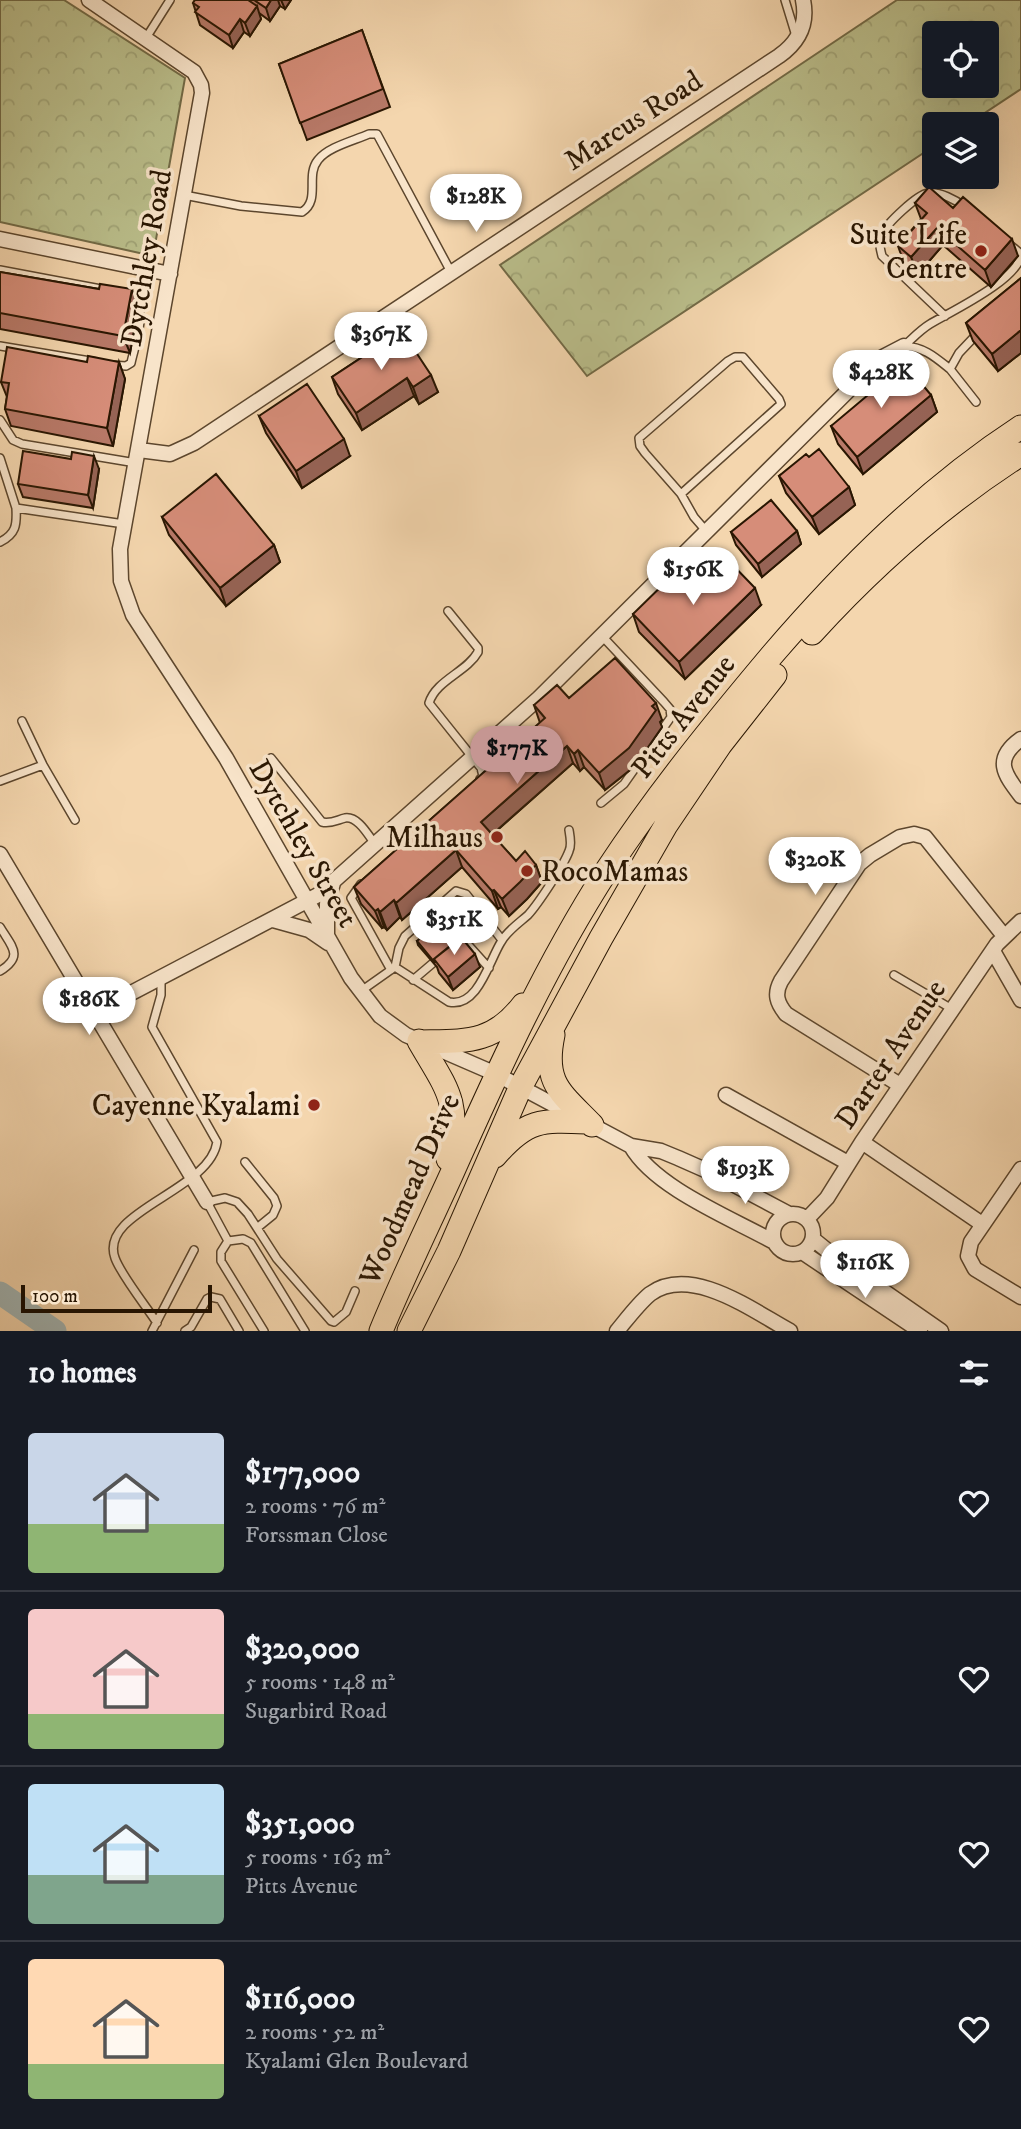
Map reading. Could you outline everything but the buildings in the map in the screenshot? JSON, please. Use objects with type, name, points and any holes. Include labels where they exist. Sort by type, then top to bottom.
[{"type":"main road","name":"Pitts Avenue","points":[[496,1074],[548,972],[606,873],[687,759],[792,632],[884,534],[948,479],[1021,427]]},
{"type":"main road","name":"Pitts Avenue","points":[[521,1086],[666,825],[720,745],[786,662],[845,597],[900,544],[962,495],[1021,454]]},
{"type":"main road","points":[[436,1209],[454,1135],[453,1106],[444,1083],[420,1042],[469,1041],[497,1031],[513,1018],[548,972]]},
{"type":"main road","points":[[557,1018],[550,1051],[550,1074],[562,1093],[590,1123]]},
{"type":"main road","name":"Woodmead Drive","points":[[381,1331],[496,1074]]},
{"type":"main road","name":"Woodmead Drive","points":[[409,1331],[449,1251],[521,1086]]},
{"type":"main road","points":[[485,1167],[526,1128],[552,1121],[590,1123]]},
{"type":"street","name":"Dytchley Road","points":[[89,0],[194,72],[201,85],[201,104],[120,549],[121,581]]},
{"type":"street","points":[[797,40],[805,13],[803,0]]},
{"type":"street","name":"Marcus Road","points":[[137,457],[180,451],[779,56],[797,40]]},
{"type":"street","points":[[0,239],[170,274]]},
{"type":"street","points":[[94,1012],[307,902],[334,882],[539,698],[881,358],[904,346]]},
{"type":"street","name":"Dytchley Street","points":[[121,581],[134,615],[226,758],[360,991],[380,1016],[393,1027],[420,1042],[521,1086],[631,1146]]},
{"type":"street","points":[[1021,738],[1007,752],[1003,765],[1009,781],[1021,796]]},
{"type":"street","points":[[900,1085],[786,1014],[777,998],[776,989],[850,875],[870,855],[900,837],[907,834],[925,837],[1004,936]]},
{"type":"street","points":[[0,854],[207,1202]]},
{"type":"street","points":[[330,942],[327,904],[334,882]]},
{"type":"street","points":[[273,920],[309,930],[330,942]]},
{"type":"street","name":"Darter Avenue","points":[[807,1219],[827,1198],[900,1085],[993,951],[1004,936],[1021,921]]},
{"type":"street","points":[[993,951],[1021,1000]]},
{"type":"street","points":[[726,1095],[848,1163]]},
{"type":"street","points":[[862,1142],[982,1224]]},
{"type":"street","points":[[631,1146],[661,1151],[712,1173],[789,1214],[801,1215],[811,1225],[813,1239],[802,1252],[788,1254],[774,1242],[664,1182],[639,1161],[631,1146]]},
{"type":"street","points":[[1021,1169],[982,1224],[968,1250],[969,1261],[975,1269],[1021,1297]]},
{"type":"street","points":[[774,1242],[777,1222],[789,1214]]},
{"type":"street","points":[[813,1239],[941,1331]]},
{"type":"street","points":[[802,1252],[920,1331]]},
{"type":"street","points":[[617,1331],[648,1295],[659,1289],[678,1285],[711,1288],[790,1331]]},
{"type":"lane","points":[[146,38],[170,0]]},
{"type":"lane","points":[[785,0],[797,40]]},
{"type":"lane","points":[[184,195],[241,206],[302,212],[309,208],[312,199],[313,168],[319,158],[369,134],[377,134],[451,272]]},
{"type":"lane","points":[[945,316],[882,256],[879,244],[883,231],[919,196],[932,192],[959,202],[969,211]]},
{"type":"lane","points":[[904,346],[928,325],[984,294],[1020,260],[1021,254],[1000,237]]},
{"type":"lane","points":[[0,270],[129,295],[141,309],[131,363],[126,366],[0,346]]},
{"type":"lane","points":[[950,369],[965,346],[980,331]]},
{"type":"lane","points":[[904,346],[916,346],[931,353],[950,369],[976,402]]},
{"type":"lane","points":[[681,494],[781,404],[743,357],[728,361],[639,438],[645,453],[681,494],[694,517],[707,532]]},
{"type":"lane","points":[[0,421],[13,440],[22,444],[137,457]]},
{"type":"lane","points":[[0,458],[16,508],[17,524],[14,532],[0,542]]},
{"type":"lane","points":[[16,508],[125,524]]},
{"type":"lane","points":[[448,611],[478,648],[478,652],[436,691],[429,703],[483,772],[480,780],[473,786]]},
{"type":"lane","points":[[601,803],[624,784],[671,717],[670,709],[602,636]]},
{"type":"lane","points":[[612,667],[622,658]]},
{"type":"lane","points":[[22,721],[43,765],[75,820]]},
{"type":"lane","points":[[500,732],[515,746],[533,736]]},
{"type":"lane","points":[[271,758],[322,822],[328,823],[348,817],[354,819],[375,844]]},
{"type":"lane","points":[[0,781],[43,765]]},
{"type":"lane","points":[[366,880],[351,898],[393,969],[456,1004],[468,998],[489,968],[502,940],[530,913],[566,858],[570,846],[569,830]]},
{"type":"lane","points":[[360,991],[393,969],[405,936],[452,893],[462,892],[502,940]]},
{"type":"lane","points":[[434,908],[489,968]]},
{"type":"lane","points":[[0,927],[14,950],[15,957],[12,963],[0,971]]},
{"type":"lane","points":[[452,946],[462,938]]},
{"type":"lane","points":[[413,980],[433,962]]},
{"type":"lane","points":[[894,975],[953,1009]]},
{"type":"lane","points":[[157,1322],[115,1259],[113,1245],[119,1230],[130,1219],[193,1179],[216,1150],[217,1142],[152,1027],[161,995],[161,978]]},
{"type":"lane","points":[[245,1163],[277,1206],[273,1215],[257,1228]]},
{"type":"lane","points":[[228,1241],[207,1202],[233,1199],[248,1214],[276,1259],[331,1321],[338,1321],[346,1312],[355,1291]]},
{"type":"lane","points":[[264,1331],[221,1261],[221,1252],[228,1241],[243,1239],[251,1243],[304,1331]]},
{"type":"lane","points":[[152,1331],[194,1250]]},
{"type":"lane","points":[[190,1330],[207,1299],[211,1297],[220,1299],[239,1331]]},
{"type":"green space","points":[[0,0],[64,0],[185,78],[153,256],[0,222]]},
{"type":"green space","points":[[897,0],[1021,0],[1021,89],[986,112],[922,112],[922,154],[587,376],[500,265]]},
{"type":"waterway","points":[[0,1293],[55,1331]]},
{"type":"place","name":"Suite Life Centre","points":[[981,251]]},
{"type":"place","name":"Milhaus","points":[[497,837]]},
{"type":"place","name":"RocoMamas","points":[[527,871]]},
{"type":"place","name":"Cayenne Kyalami","points":[[314,1105]]}]
